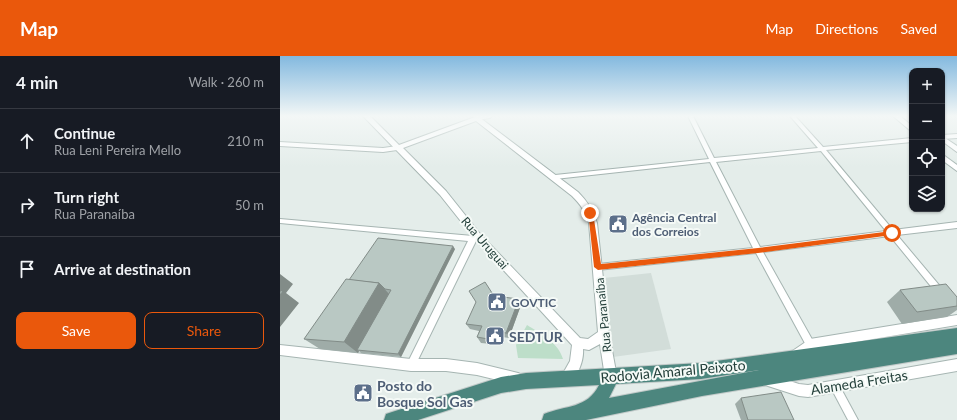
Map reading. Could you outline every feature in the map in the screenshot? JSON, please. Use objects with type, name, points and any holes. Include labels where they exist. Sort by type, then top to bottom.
[{"type":"highway","name":"Rodovia Amaral Peixoto","points":[[392,420],[421,414],[501,386],[526,381],[567,377],[611,377],[701,371],[957,335]]},
{"type":"highway","name":"Rodovia Amaral Peixoto","points":[[550,420],[643,400],[763,378],[957,347]]},
{"type":"highway","points":[[575,414],[596,404],[602,398],[611,377]]},
{"type":"street","name":"Rua Uruguai","points":[[382,133],[443,193],[475,238],[577,343]]},
{"type":"street","points":[[280,144],[383,150],[397,148],[435,133]]},
{"type":"street","name":"Rua Paranaíba","points":[[497,133],[580,199],[590,213],[598,267],[604,334],[611,377]]},
{"type":"street","points":[[699,133],[758,250],[810,344]]},
{"type":"street","points":[[807,133],[947,299]]},
{"type":"street","points":[[945,138],[957,136]]},
{"type":"street","points":[[555,178],[909,140]]},
{"type":"street","points":[[944,140],[957,150]]},
{"type":"street","points":[[945,159],[957,169]]},
{"type":"street","points":[[280,221],[475,238],[411,365]]},
{"type":"street","points":[[598,267],[758,250],[957,225]]},
{"type":"street","points":[[791,359],[810,344],[957,320]]},
{"type":"street","points":[[567,377],[577,361],[577,343],[589,345],[604,334]]},
{"type":"street","points":[[280,350],[411,365],[446,365],[470,368],[526,381]]},
{"type":"street","name":"Alameda Freitas","points":[[763,378],[802,391],[957,365]]},
{"type":"street","points":[[835,386],[853,420]]},
{"type":"shaded area","points":[[651,273],[671,349],[613,357],[604,278]]},
{"type":"green space","points":[[527,325],[553,343],[561,353],[563,359],[518,358],[516,345]]},
{"type":"building","points":[[378,238],[453,246],[398,354],[357,350],[391,290],[385,289],[379,283],[349,280]]},
{"type":"building","points":[[346,279],[379,283],[344,342],[304,339]]},
{"type":"building","name":"SEDTUR","points":[[485,282],[494,296],[519,299],[506,333],[491,331],[488,339],[477,337],[482,326],[466,324],[476,302],[469,291]]},
{"type":"building","points":[[946,284],[957,297],[957,306],[917,312],[900,290]]},
{"type":"building","points":[[781,392],[794,420],[748,420],[741,398]]},
{"type":"place","name":"Agência Central dos Correios","points":[[618,224]]},
{"type":"place","name":"GOVTIC","points":[[497,302]]},
{"type":"place","name":"SEDTUR","points":[[495,336]]},
{"type":"place","name":"Posto do Bosque Sol Gas","points":[[363,393]]},
{"type":"route","points":[[590,213],[593,223],[598,267],[758,250],[892,233]]}]
